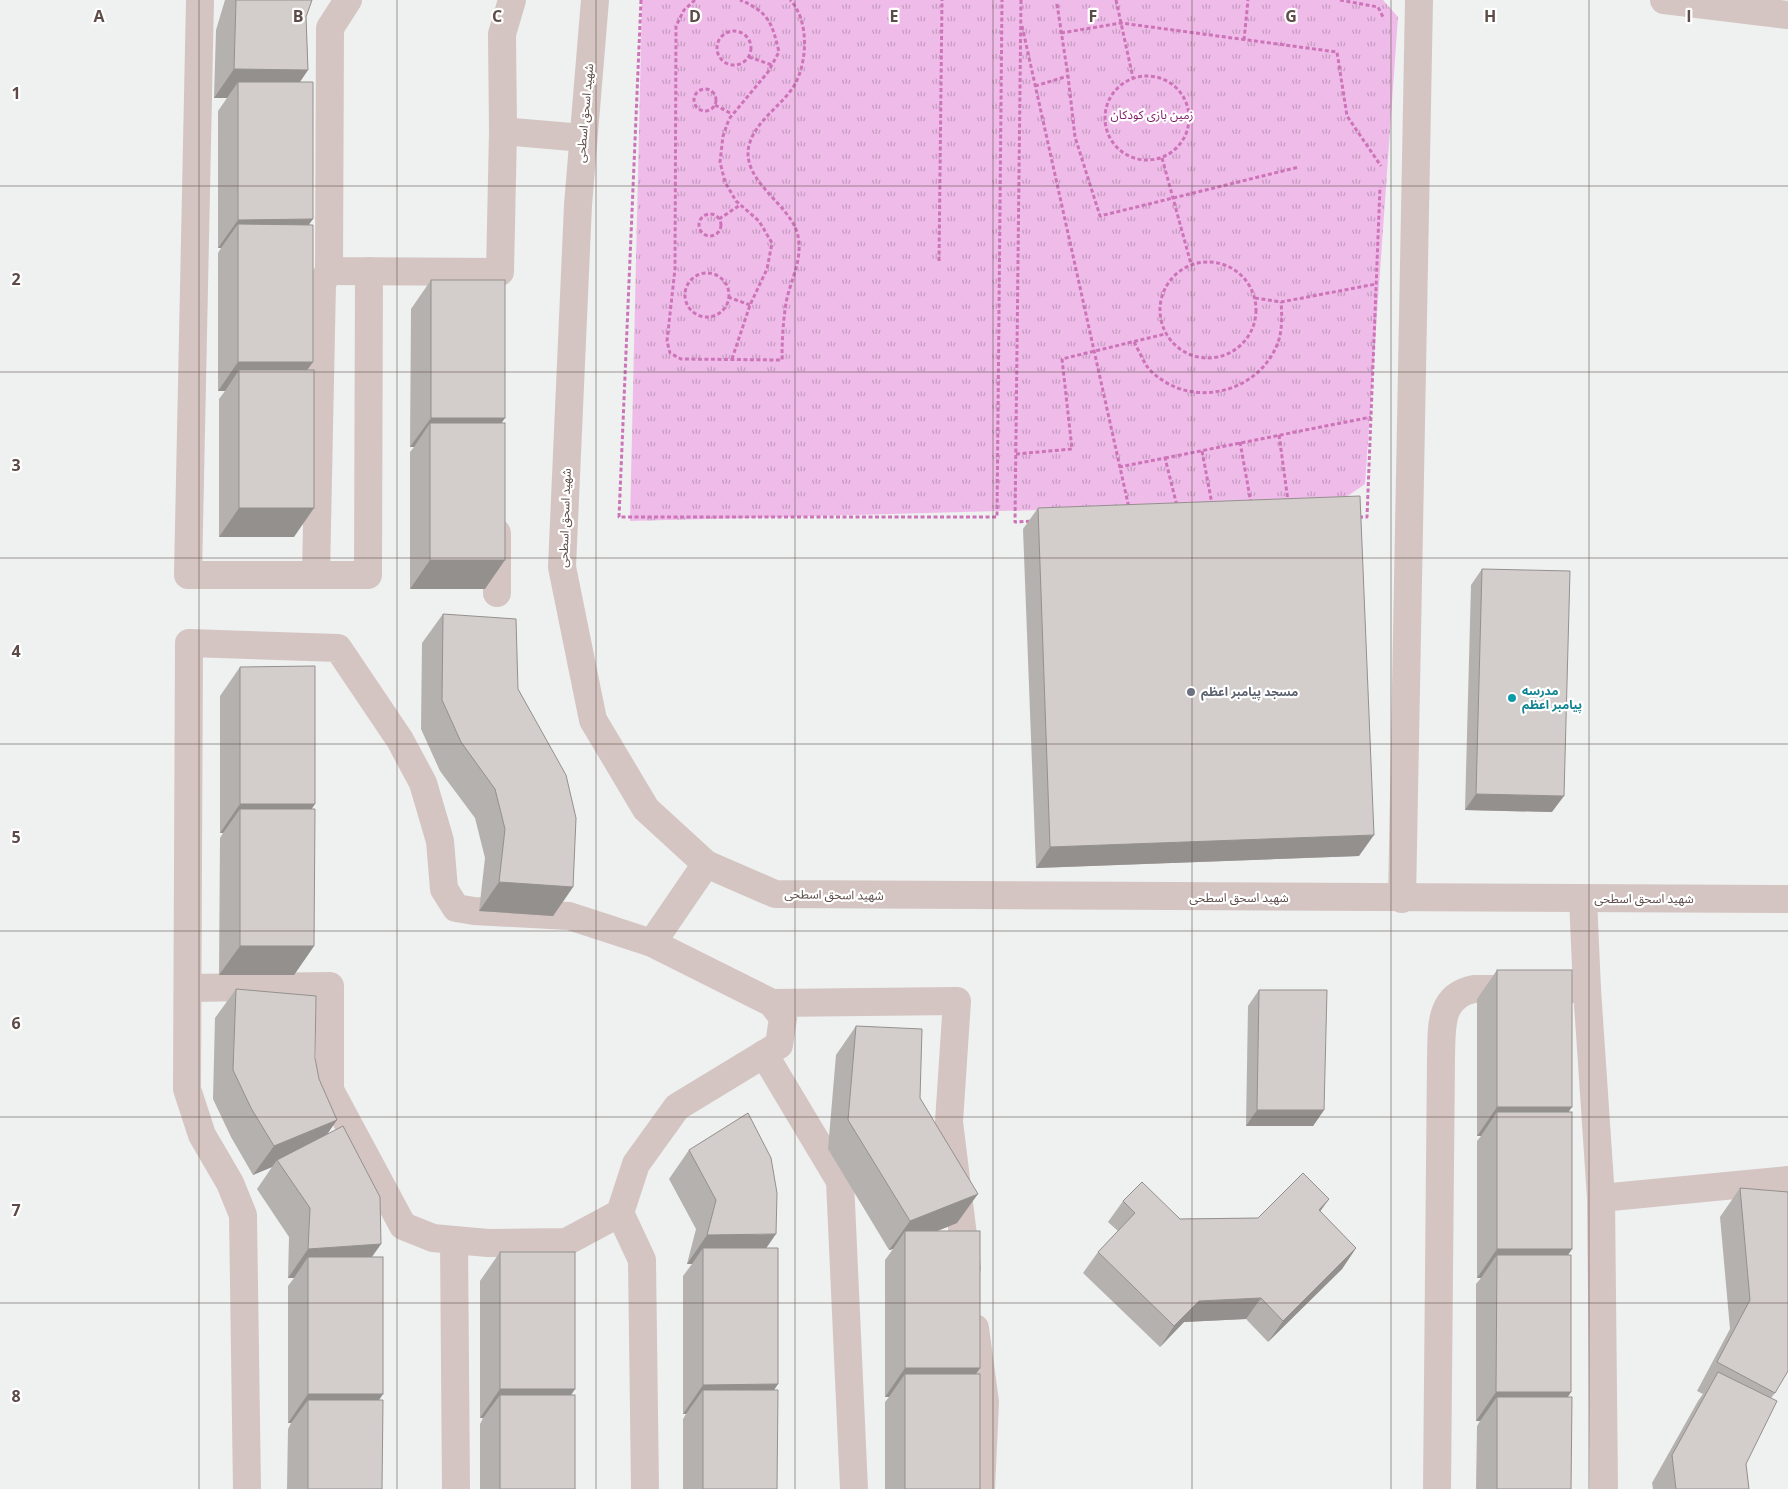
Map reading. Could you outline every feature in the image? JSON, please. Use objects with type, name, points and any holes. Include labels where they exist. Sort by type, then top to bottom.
[{"type":"street","points":[[200,0],[188,575],[368,575],[369,271]]},
{"type":"street","points":[[316,575],[322,283],[329,271],[330,28],[348,0]]},
{"type":"street","points":[[500,301],[503,131],[502,34],[512,0]]},
{"type":"street","name":"شهید اسحق اسطحی","points":[[595,0],[578,204],[562,567],[593,720],[646,809],[706,864],[775,894],[1402,899],[1788,899]]},
{"type":"street","points":[[1402,899],[1419,0]]},
{"type":"street","points":[[1664,0],[1788,15]]},
{"type":"street","points":[[503,131],[583,138]]},
{"type":"street","points":[[329,271],[500,272]]},
{"type":"street","points":[[497,593],[498,506]]},
{"type":"street","points":[[247,1489],[243,1215],[230,1183],[202,1135],[187,1089],[189,643],[338,648],[400,740],[423,782],[440,841],[444,889],[456,908],[474,911],[569,916],[652,943],[772,1003],[783,1018],[778,1045],[677,1107],[636,1164],[620,1213],[642,1260],[645,1489]]},
{"type":"street","points":[[652,943],[706,864]]},
{"type":"street","points":[[1583,899],[1601,1198],[1604,1489]]},
{"type":"street","points":[[188,988],[330,986],[330,1090],[403,1226],[433,1238],[488,1243],[566,1242],[620,1213]]},
{"type":"street","points":[[1437,1489],[1443,1013],[1452,1000],[1462,991],[1474,989],[1587,989]]},
{"type":"street","points":[[772,1003],[957,1001],[949,1122],[984,1402],[982,1489]]},
{"type":"street","points":[[764,1054],[840,1181],[854,1489]]},
{"type":"street","points":[[1601,1198],[1788,1180]]},
{"type":"street","points":[[454,1240],[456,1489]]},
{"type":"path","points":[[641,0],[619,518],[997,517],[1002,0]]},
{"type":"path","points":[[695,0],[684,10],[676,26],[675,269],[668,341],[670,353],[681,359],[782,360],[783,330],[787,301],[798,256],[798,236],[792,221],[758,182],[749,158],[750,143],[756,131],[794,88],[805,53],[805,32],[795,4],[790,0]]},
{"type":"path","points":[[732,359],[750,305],[767,268],[772,243],[759,221],[740,205],[725,182],[720,162],[723,136],[732,114],[772,65],[779,52],[771,22],[750,4],[740,0]]},
{"type":"path","points":[[939,261],[942,0]]},
{"type":"path","points":[[1021,0],[1015,522],[1034,521]]},
{"type":"path","points":[[1116,0],[1133,78]]},
{"type":"path","points":[[1244,40],[1248,0]]},
{"type":"path","points":[[1340,0],[1378,7],[1386,23]]},
{"type":"path","points":[[1056,4],[1068,76],[1075,137],[1100,216],[1299,167]]},
{"type":"path","points":[[1021,21],[1130,511]]},
{"type":"path","points":[[1061,33],[1121,23],[1336,52],[1347,116],[1381,166]]},
{"type":"path","points":[[734,30],[743,33],[749,39],[752,48],[749,57],[743,63],[736,66],[727,65],[721,60],[716,51],[718,41],[724,33],[734,30]]},
{"type":"path","points":[[749,57],[772,65]]},
{"type":"path","points":[[1035,86],[1068,76]]},
{"type":"path","points":[[1147,76],[1162,78],[1174,85],[1184,97],[1189,118],[1184,139],[1174,151],[1162,158],[1147,161],[1133,158],[1119,150],[1110,140],[1106,126],[1105,111],[1110,97],[1120,85],[1133,78],[1147,76]]},
{"type":"path","points":[[698,90],[712,91],[716,98],[715,105],[710,111],[702,112],[696,108],[693,102],[694,95],[698,90]]},
{"type":"path","points":[[715,105],[732,114]]},
{"type":"path","points":[[1380,176],[1381,156]]},
{"type":"path","points":[[1162,158],[1191,264]]},
{"type":"path","points":[[1358,517],[1367,517],[1380,186]]},
{"type":"path","points":[[719,218],[740,205]]},
{"type":"path","points":[[714,214],[719,218],[721,226],[718,234],[710,237],[704,235],[699,230],[699,223],[702,217],[714,214]]},
{"type":"path","points":[[1208,261],[1223,264],[1238,271],[1248,283],[1255,298],[1256,316],[1252,333],[1240,346],[1226,356],[1209,359],[1192,356],[1177,347],[1166,334],[1160,318],[1160,301],[1166,285],[1177,272],[1191,264],[1208,261]]},
{"type":"path","points":[[704,273],[714,274],[722,279],[728,287],[728,297],[726,307],[719,314],[710,317],[700,316],[692,311],[686,303],[685,294],[688,284],[695,277],[704,273]]},
{"type":"path","points":[[1255,298],[1281,302],[1376,284]]},
{"type":"path","points":[[728,297],[750,305]]},
{"type":"path","points":[[1134,342],[1147,366],[1161,379],[1179,389],[1199,393],[1218,392],[1243,383],[1263,368],[1273,353],[1280,337],[1281,302]]},
{"type":"path","points":[[1016,454],[1072,449],[1062,360],[1166,334]]},
{"type":"path","points":[[1119,467],[1371,417]]},
{"type":"path","points":[[1279,435],[1289,508]]},
{"type":"path","points":[[1240,442],[1252,509]]},
{"type":"path","points":[[1202,450],[1213,509]]},
{"type":"path","points":[[1165,458],[1178,510]]},
{"type":"green space","name":"زمین بازی کودکان","points":[[642,0],[1383,0],[1398,17],[1365,484],[1339,502],[630,521]]},
{"type":"building","points":[[236,0],[312,0],[306,17],[308,70],[234,69]]},
{"type":"building","points":[[238,82],[313,82],[313,219],[238,220]]},
{"type":"building","points":[[238,224],[313,225],[313,362],[238,362]]},
{"type":"building","points":[[431,280],[505,280],[505,418],[431,418]]},
{"type":"building","points":[[239,370],[314,370],[314,508],[239,508]]},
{"type":"building","points":[[430,423],[505,423],[505,560],[430,560]]},
{"type":"building","name":"مسجد پیامبر اعظم","points":[[1360,496],[1374,835],[1050,847],[1038,508]]},
{"type":"building","name":"مدرسه پیامبر اعظم","points":[[1482,569],[1570,571],[1564,796],[1476,794]]},
{"type":"building","points":[[443,614],[516,619],[518,689],[566,775],[576,818],[573,887],[499,882],[505,829],[495,789],[461,742],[442,700]]},
{"type":"building","points":[[315,666],[315,804],[240,804],[240,667]]},
{"type":"building","points":[[240,809],[315,809],[314,946],[240,946]]},
{"type":"building","points":[[1497,970],[1572,970],[1572,1107],[1497,1107]]},
{"type":"building","points":[[236,989],[316,996],[315,1058],[319,1079],[337,1120],[274,1146],[251,1108],[233,1070]]},
{"type":"building","points":[[1259,990],[1327,990],[1324,1110],[1257,1110]]},
{"type":"building","points":[[856,1026],[922,1029],[920,1098],[978,1194],[910,1221],[848,1120]]},
{"type":"building","points":[[1497,1112],[1572,1112],[1572,1249],[1497,1249]]},
{"type":"building","points":[[748,1113],[771,1158],[777,1193],[776,1234],[707,1235],[716,1200],[689,1150]]},
{"type":"building","points":[[343,1126],[380,1197],[381,1244],[308,1249],[310,1208],[277,1160]]},
{"type":"building","points":[[1303,1173],[1329,1199],[1319,1210],[1356,1248],[1283,1321],[1261,1298],[1199,1301],[1174,1326],[1098,1252],[1135,1213],[1123,1201],[1142,1182],[1180,1219],[1258,1218]]},
{"type":"building","points":[[1740,1188],[1788,1192],[1788,1371],[1775,1393],[1717,1362],[1750,1300]]},
{"type":"building","points":[[905,1231],[980,1231],[980,1368],[905,1368]]},
{"type":"building","points":[[703,1248],[778,1248],[778,1384],[703,1385]]},
{"type":"building","points":[[500,1252],[575,1252],[575,1389],[500,1389]]},
{"type":"building","points":[[1497,1255],[1571,1255],[1571,1392],[1496,1392]]},
{"type":"building","points":[[308,1257],[383,1257],[383,1394],[308,1394]]},
{"type":"building","points":[[1718,1372],[1777,1401],[1746,1464],[1749,1489],[1676,1489],[1672,1455]]},
{"type":"building","points":[[905,1374],[980,1374],[980,1489],[905,1489]]},
{"type":"building","points":[[703,1390],[778,1390],[777,1489],[703,1489]]},
{"type":"building","points":[[500,1395],[575,1395],[575,1489],[500,1489]]},
{"type":"building","points":[[1497,1397],[1572,1397],[1571,1489],[1497,1489]]},
{"type":"building","points":[[308,1400],[383,1400],[382,1489],[308,1489]]},
{"type":"place","name":"مسجد پیامبر اعظم","points":[[1191,692]]},
{"type":"place","name":"مدرسه پیامبر اعظم","points":[[1512,698]]}]
